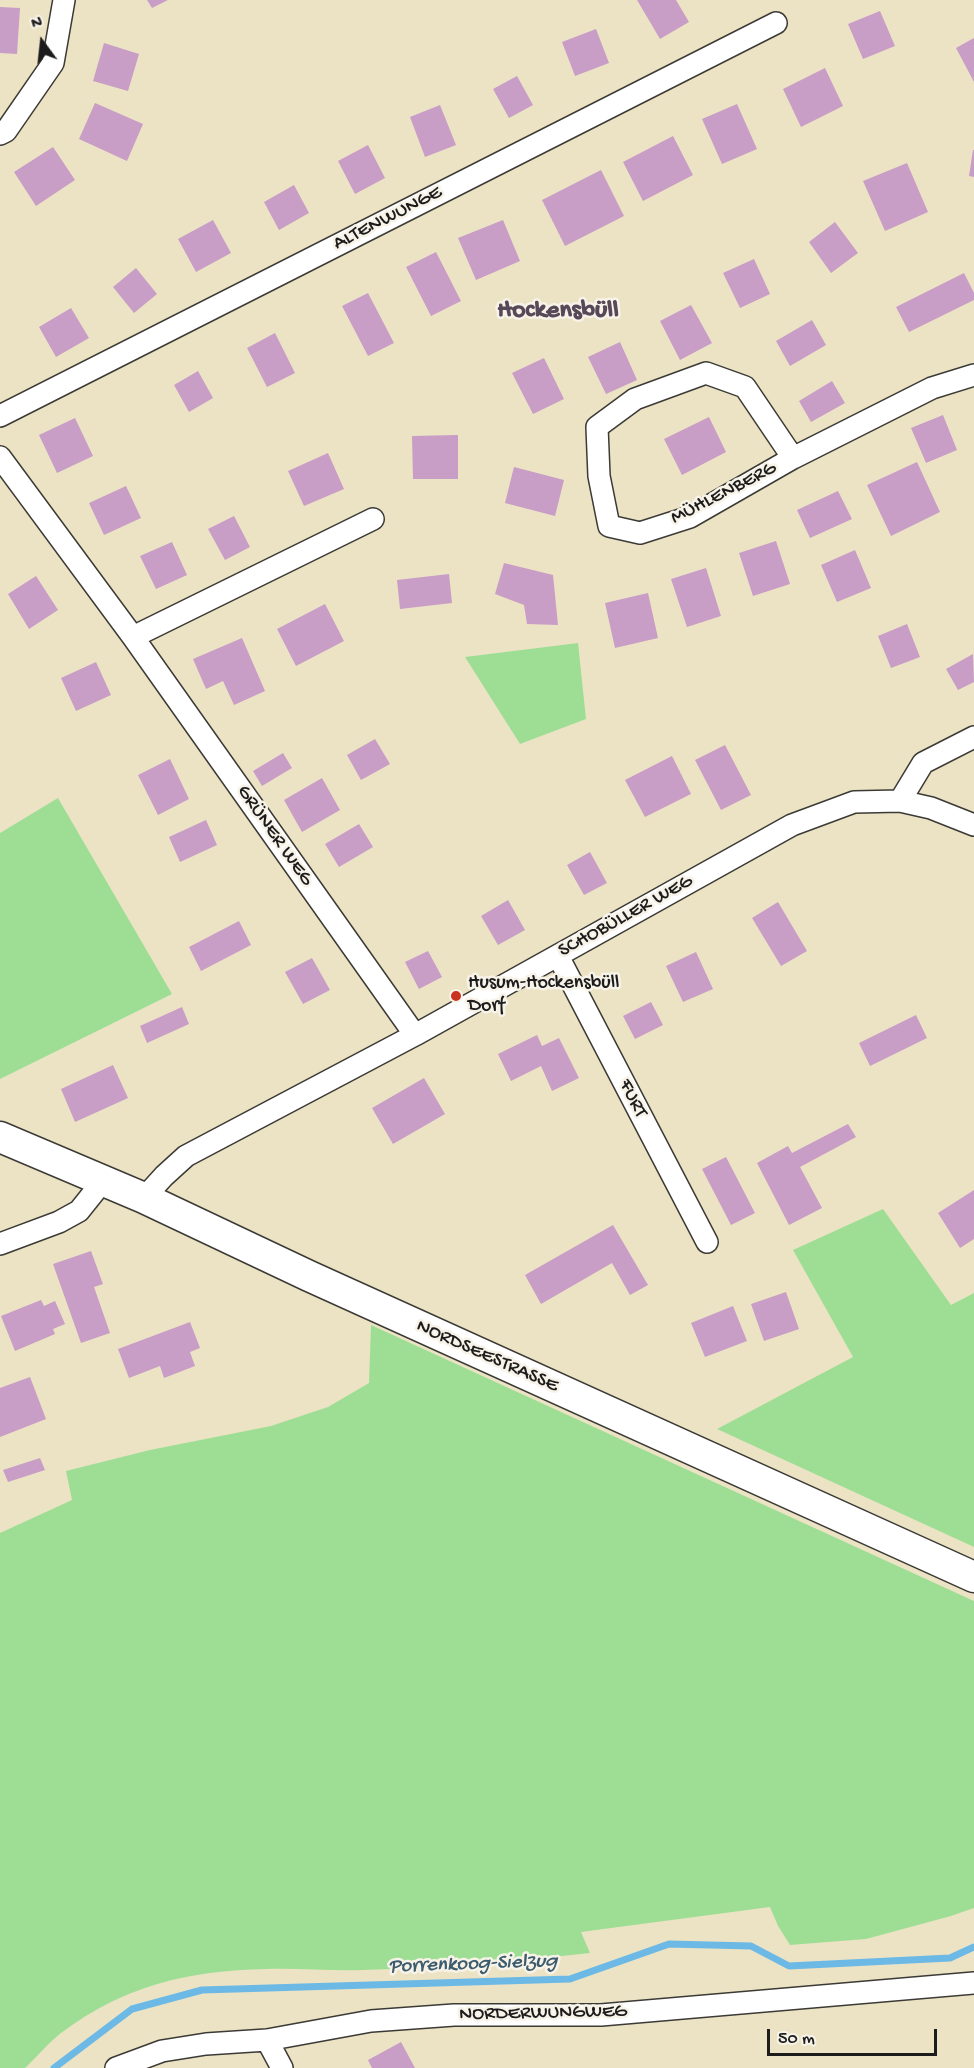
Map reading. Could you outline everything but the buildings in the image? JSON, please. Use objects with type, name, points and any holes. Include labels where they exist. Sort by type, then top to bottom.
[{"type":"main road","name":"NORDSEESTRASSE","points":[[0,1137],[144,1198],[331,1286],[974,1577]]},
{"type":"street","points":[[0,134],[6,131],[53,63],[64,0]]},
{"type":"street","name":"ALTENWUNGE","points":[[0,416],[776,23]]},
{"type":"street","name":"MÜHLENBERG","points":[[793,458],[745,387],[706,373],[635,399],[597,427],[599,476],[609,526],[640,533],[690,517],[793,458],[932,388],[974,375]]},
{"type":"street","name":"GRÜNER WEG","points":[[0,457],[133,637],[415,1035]]},
{"type":"street","points":[[133,637],[373,519]]},
{"type":"street","points":[[900,801],[923,763],[974,737]]},
{"type":"street","name":"SCHOBÜLLER WEG","points":[[144,1198],[186,1156],[415,1035],[463,1006],[558,956],[792,825],[854,802],[900,801],[931,808],[974,825]]},
{"type":"street","name":"FURT","points":[[558,956],[707,1242]]},
{"type":"street","points":[[0,1244],[59,1222],[79,1211],[103,1180]]},
{"type":"street","name":"NORDERWUNGWEG","points":[[116,2068],[162,2051],[206,2044],[267,2040],[371,2021],[454,2015],[601,2015],[974,1983]]},
{"type":"street","points":[[267,2040],[282,2068]]},
{"type":"green space","points":[[578,643],[586,719],[520,744],[465,657]]},
{"type":"green space","points":[[58,798],[172,994],[0,1079],[0,833]]},
{"type":"green space","points":[[883,1209],[951,1305],[974,1293],[974,1547],[717,1429],[853,1357],[793,1250]]},
{"type":"green space","points":[[371,1325],[974,1601],[974,1908],[866,1939],[790,1945],[770,1907],[581,1932],[590,1953],[419,1968],[237,1970],[184,1977],[133,1992],[109,2003],[61,2033],[25,2068],[0,2068],[0,1533],[72,1500],[66,1471],[150,1450],[271,1426],[328,1407],[369,1383]]},
{"type":"waterway","name":"Porrenkoog-Sielzug","points":[[54,2068],[132,2009],[202,1990],[570,1979],[669,1944],[751,1946],[789,1966],[950,1958],[974,1947]]},
{"type":"place","name":"Husum-Hockensbüll Dorf","points":[[456,996]]},
{"type":"district","name":"Hockensbüll","points":[[558,312]]}]
